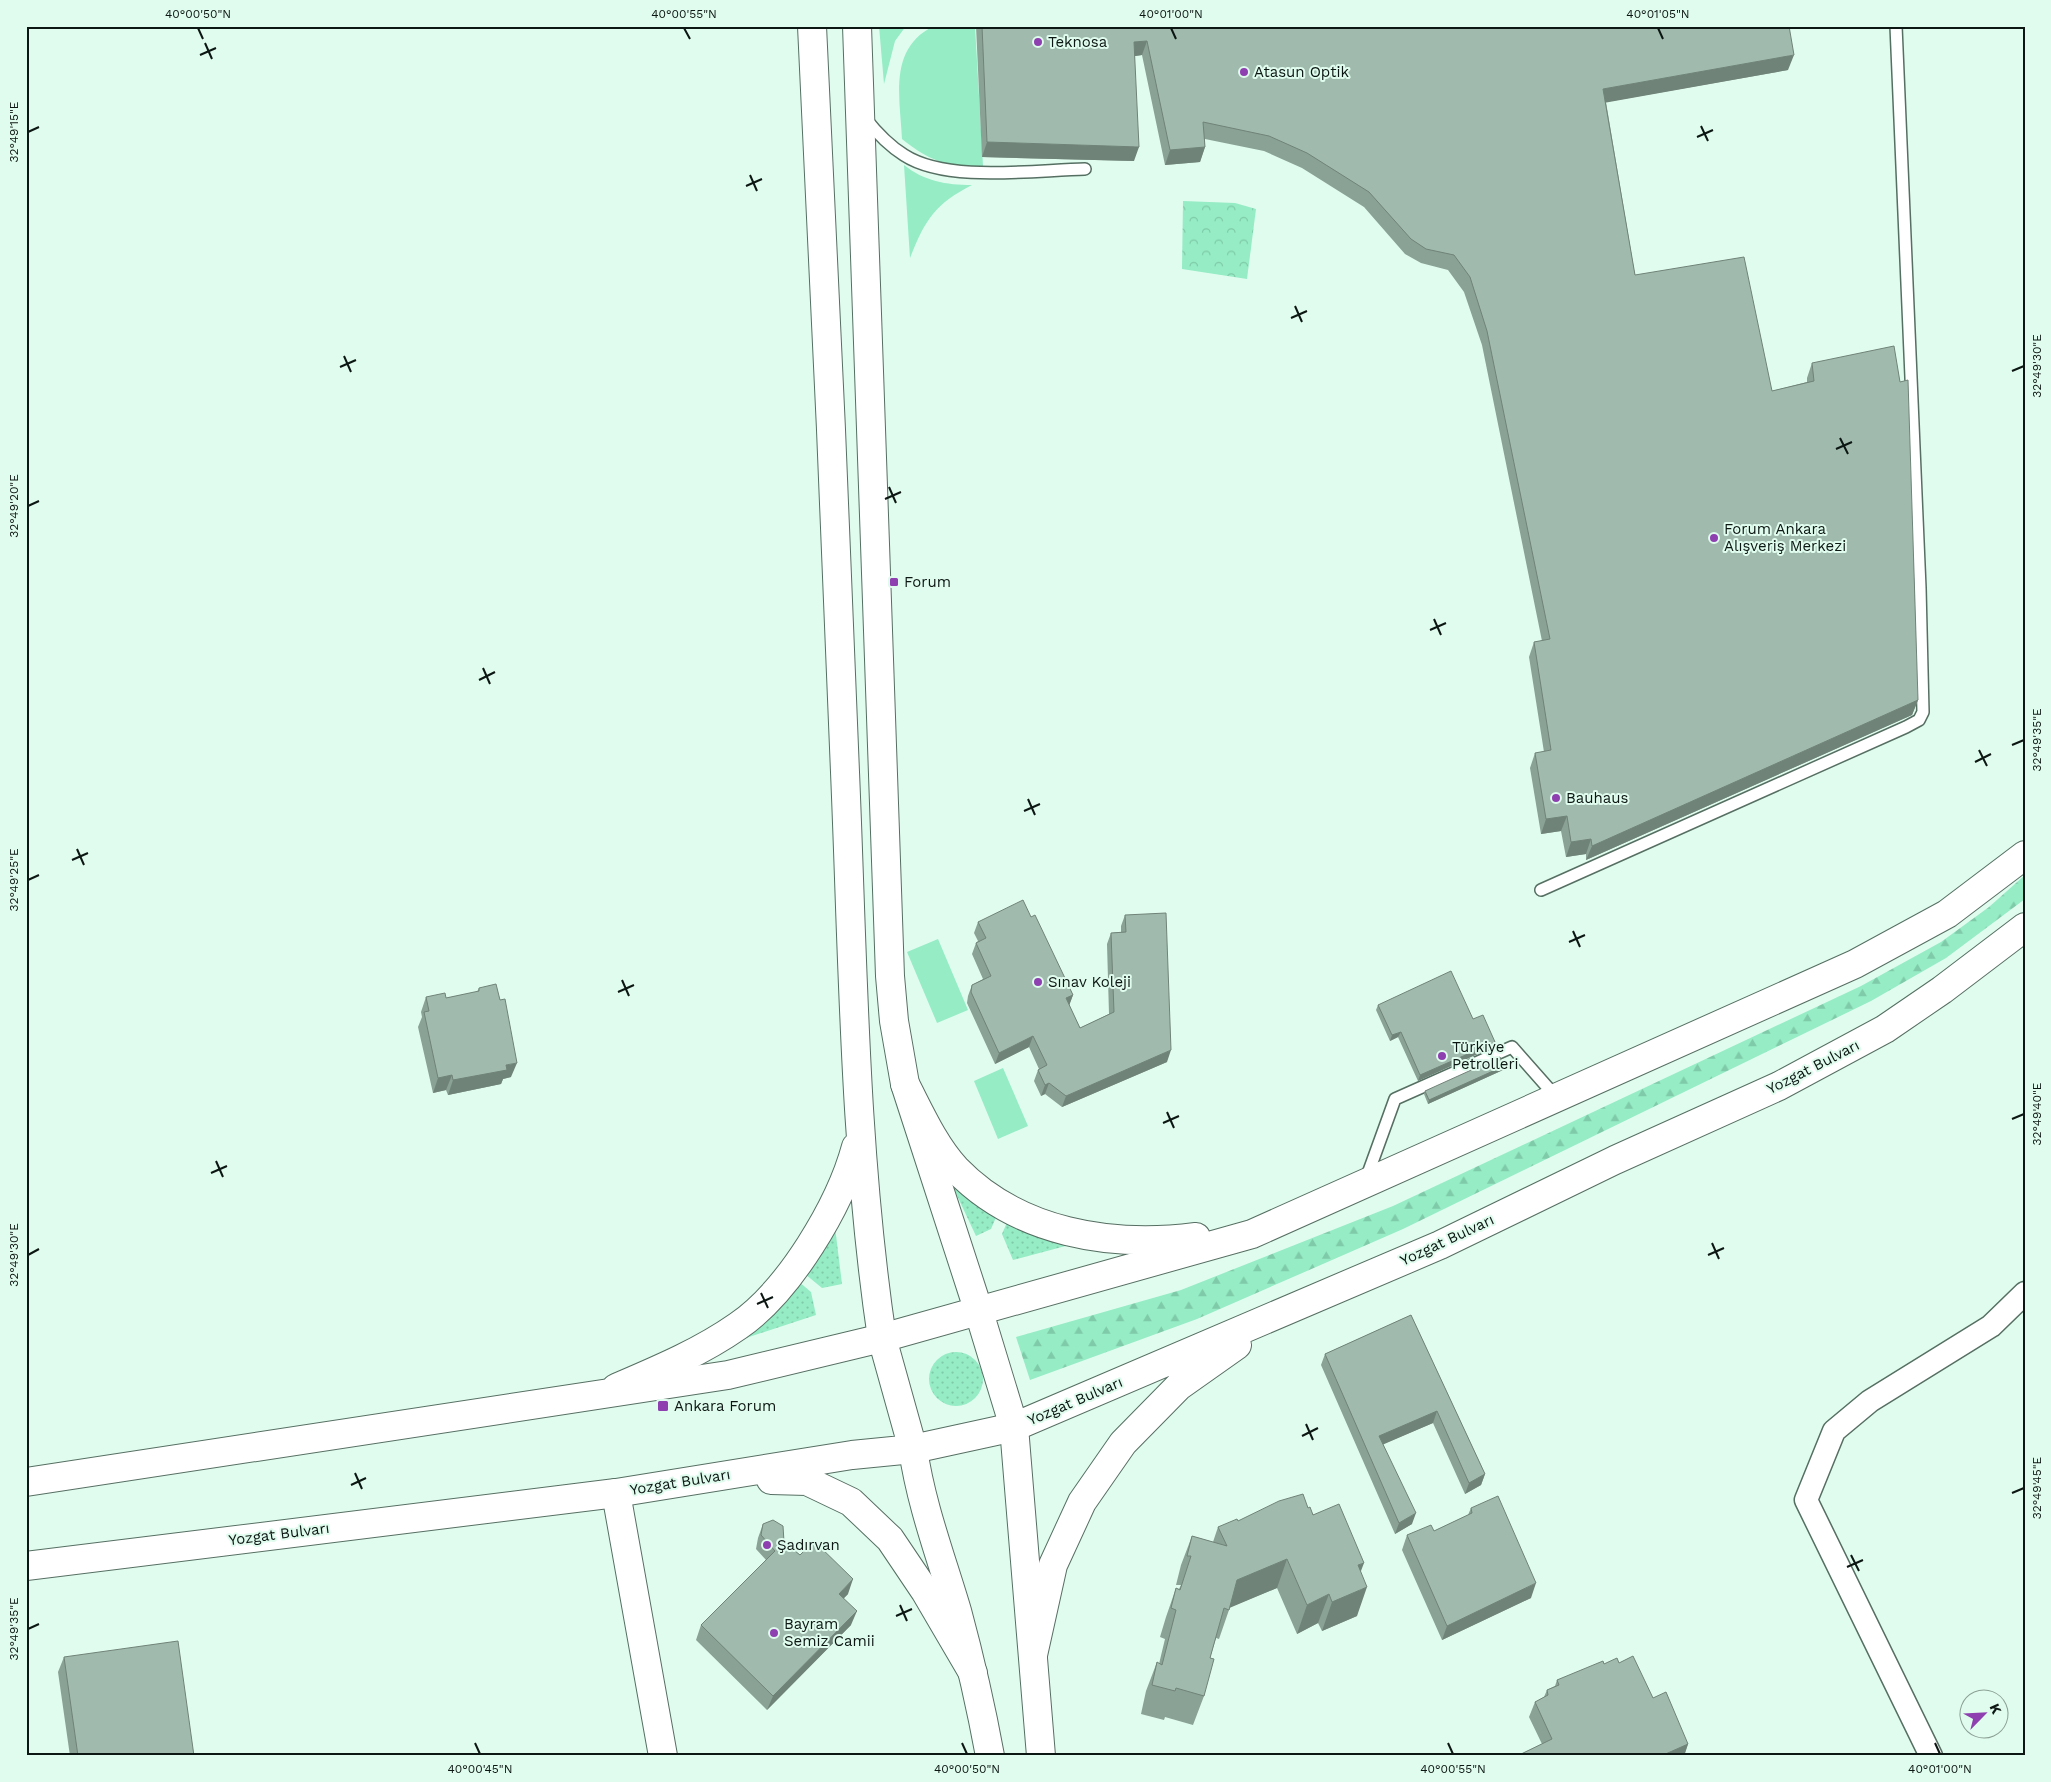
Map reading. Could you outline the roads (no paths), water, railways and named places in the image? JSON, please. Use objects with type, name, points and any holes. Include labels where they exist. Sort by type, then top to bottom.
[{"type":"main road","points":[[812,26],[833,456],[859,1136],[874,1281],[882,1338],[913,1449],[923,1498],[973,1673],[990,1756]]},
{"type":"main road","points":[[857,26],[890,976],[894,1021],[905,1084],[1014,1427],[1028,1576],[1041,1756]]},
{"type":"main road","points":[[26,1482],[728,1375],[882,1338],[979,1312],[1252,1234],[1855,964],[1947,914],[2025,855]]},
{"type":"main road","name":"Yozgat Bulvarı","points":[[26,1566],[616,1493],[852,1455],[913,1449],[1014,1427],[1440,1244],[1616,1160],[1779,1086],[1885,1029],[1970,970],[2025,927]]},
{"type":"main road","points":[[905,1084],[933,1137],[956,1168],[988,1196],[1027,1218],[1058,1230],[1136,1242],[1252,1234]]},
{"type":"main road","points":[[601,1394],[686,1358],[740,1325],[771,1295],[793,1269],[841,1191],[859,1136]]},
{"type":"main road","points":[[1033,1655],[1053,1565],[1082,1502],[1123,1443],[1179,1386],[1282,1313]]},
{"type":"main road","points":[[712,1478],[807,1481],[851,1502],[890,1539],[925,1591],[973,1673]]},
{"type":"main road","points":[[616,1493],[663,1756]]},
{"type":"street","points":[[1931,1756],[1806,1500],[1834,1431],[1870,1401],[1991,1326],[2025,1293]]},
{"type":"lane","points":[[1541,890],[1920,720],[1923,712],[1920,569],[1896,26]]},
{"type":"lane","points":[[860,112],[881,137],[904,155],[941,170],[973,172],[1085,169]]},
{"type":"lane","points":[[1365,1184],[1395,1099],[1512,1047],[1557,1098]]},
{"type":"place","name":"Teknosa","points":[[1038,42]]},
{"type":"place","name":"Atasun Optik","points":[[1244,72]]},
{"type":"place","name":"Forum Ankara Alışveriş Merkezi","points":[[1714,538]]},
{"type":"place","name":"Forum","points":[[894,582]]},
{"type":"place","name":"Bauhaus","points":[[1556,798]]},
{"type":"place","name":"Sınav Koleji","points":[[1038,982]]},
{"type":"place","name":"Türkiye Petrolleri","points":[[1442,1056]]},
{"type":"place","name":"Ankara Forum","points":[[663,1406]]},
{"type":"place","name":"Şadırvan","points":[[767,1545]]},
{"type":"place","name":"Bayram Semiz Camii","points":[[774,1633]]}]
